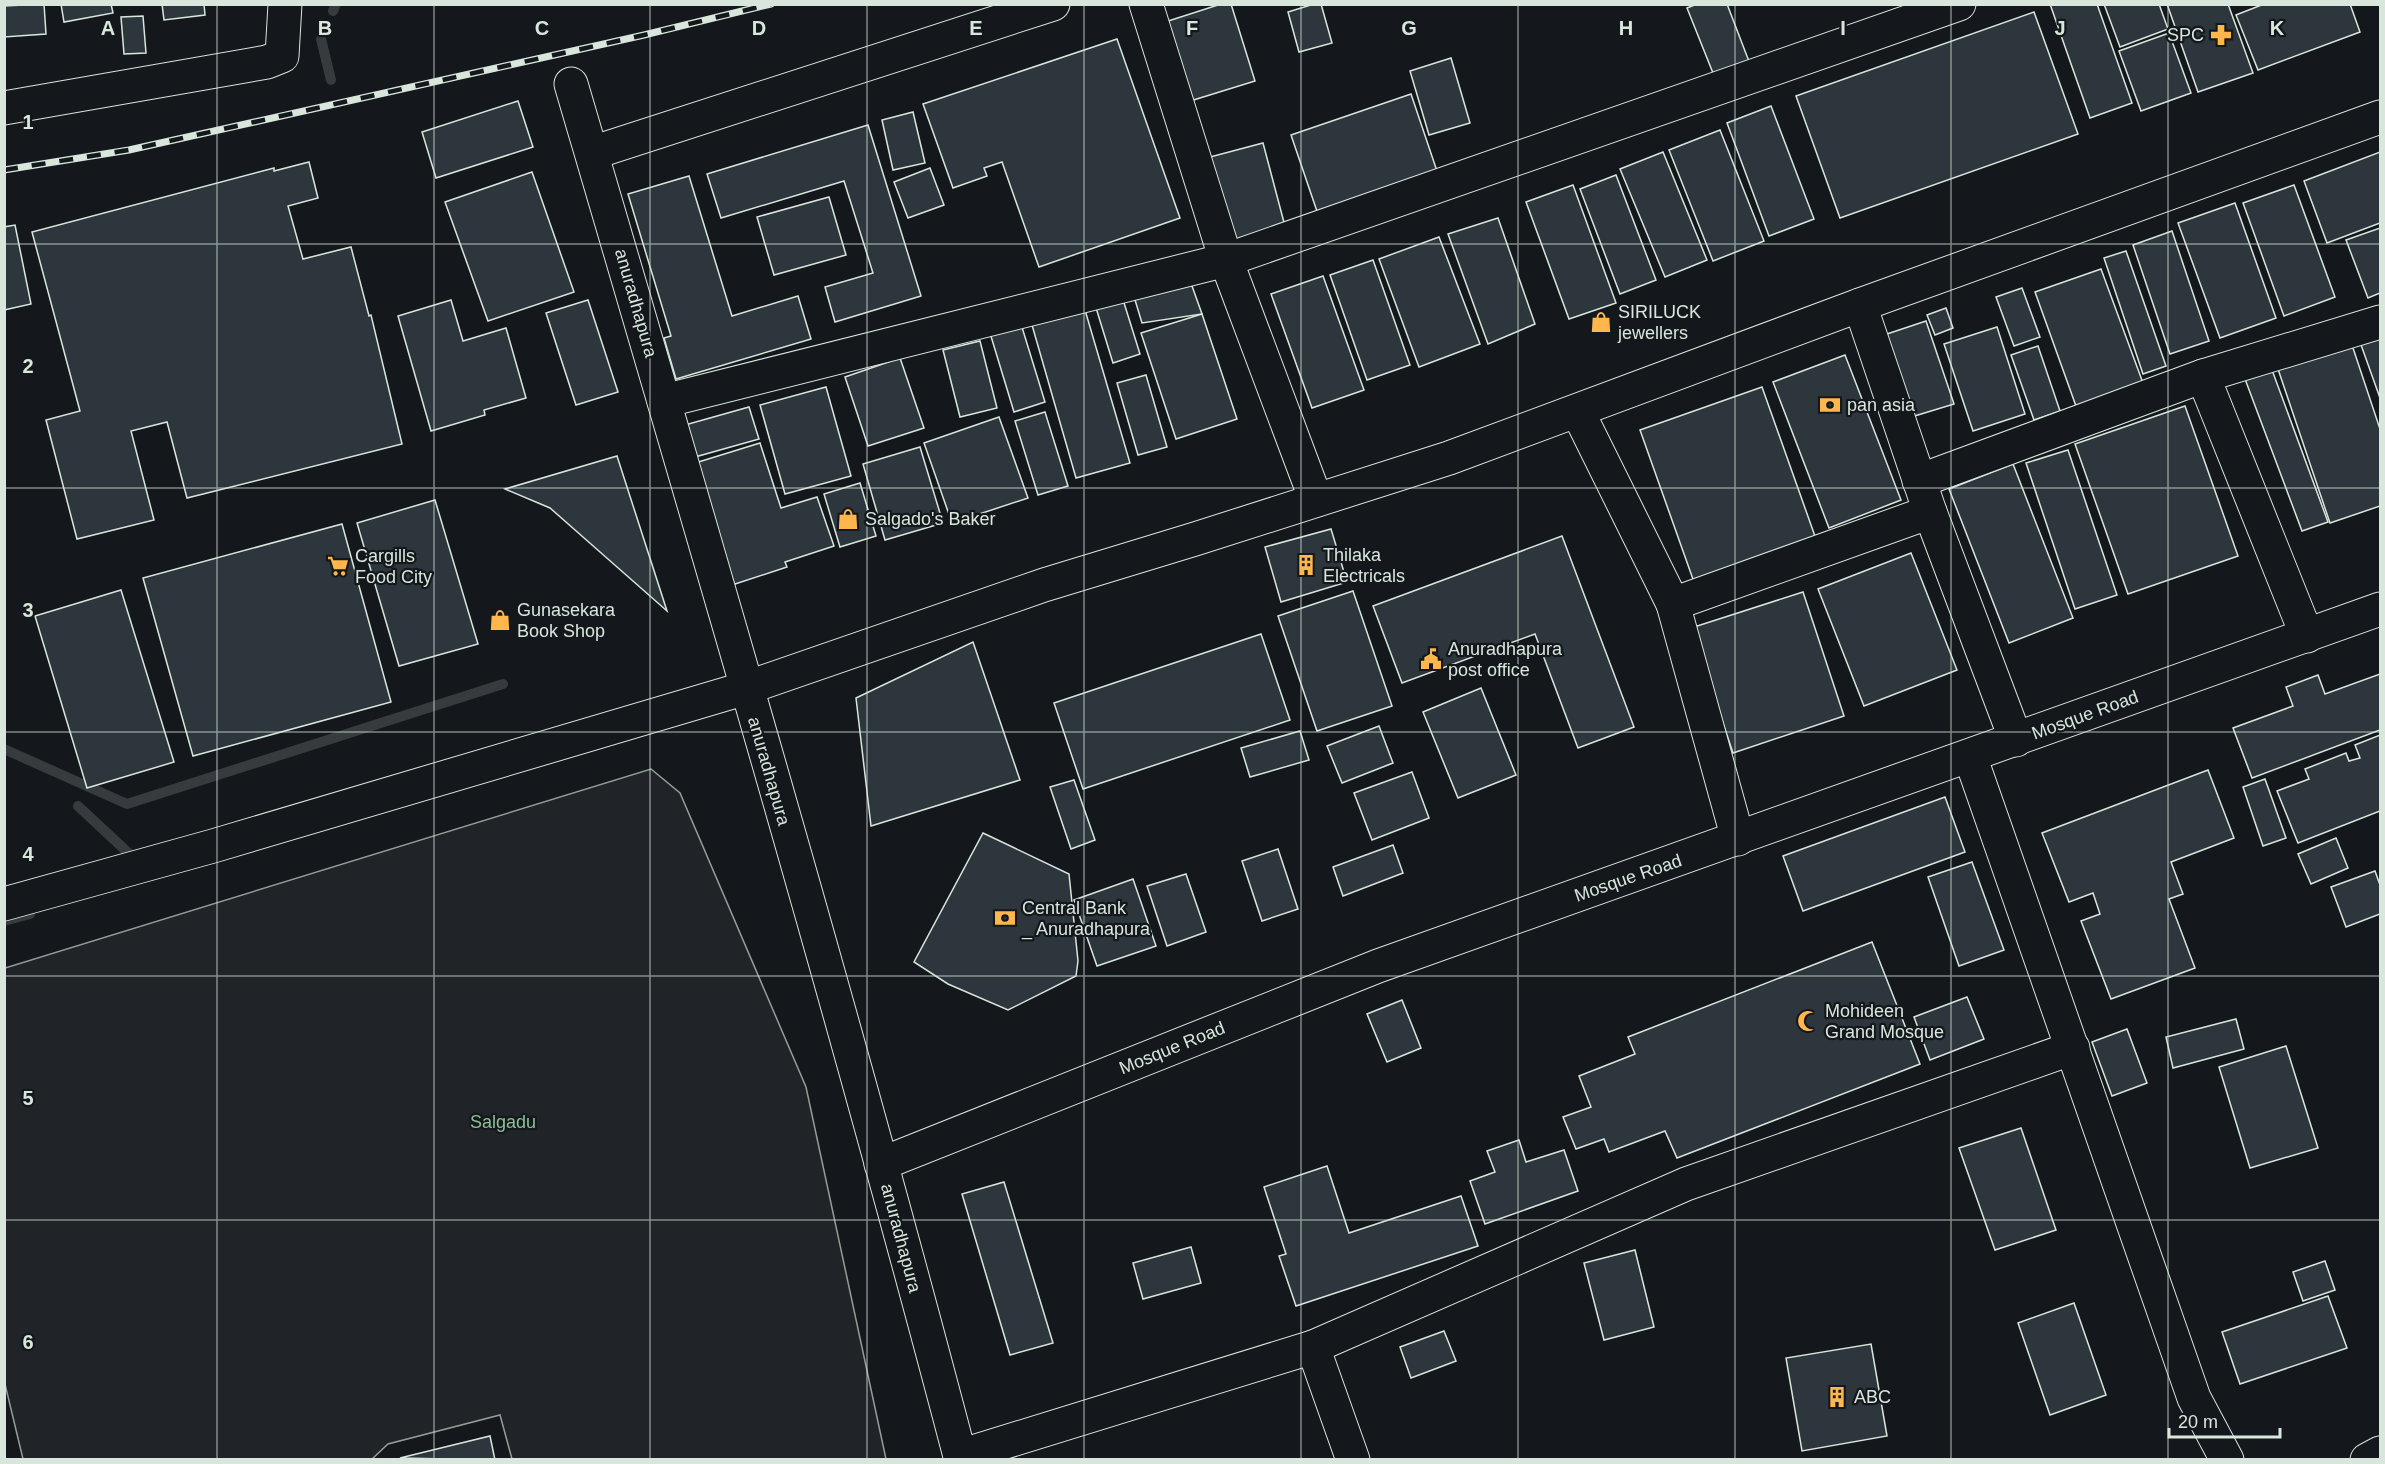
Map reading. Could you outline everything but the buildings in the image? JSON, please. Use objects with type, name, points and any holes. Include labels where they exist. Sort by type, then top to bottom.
[{"type":"street","points":[[4,108],[267,62],[282,56],[285,4]]},
{"type":"street","points":[[592,153],[1053,4]]},
{"type":"street","points":[[1146,4],[1226,260],[1316,500]]},
{"type":"street","points":[[664,400],[1226,260],[1959,4]]},
{"type":"street","name":"anuradhapura","points":[[571,84],[664,400],[881,1164],[960,1458]]},
{"type":"street","points":[[4,904],[236,839],[746,688],[1044,585],[1449,458],[1578,412],[1860,305],[2380,117]]},
{"type":"street","points":[[1860,305],[1930,512],[2016,740]]},
{"type":"street","points":[[1919,481],[2203,376],[2380,322]]},
{"type":"street","points":[[2203,376],[2307,636]]},
{"type":"street","points":[[1578,412],[1673,604],[1738,839]]},
{"type":"street","points":[[1673,604],[1930,512]]},
{"type":"street","name":"Mosque Road","points":[[881,1164],[1378,966],[2380,610]]},
{"type":"street","points":[[1970,756],[2194,1398],[2227,1460]]},
{"type":"street","points":[[960,1458],[1313,1347],[1686,1184],[2073,1048]]},
{"type":"street","points":[[1313,1347],[1353,1460]]},
{"type":"street","points":[[2367,1460],[2380,1453]]},
{"type":"green space","name":"Salgadu","points":[[651,769],[680,793],[806,1087],[886,1459],[512,1459],[500,1415],[388,1444],[372,1459],[23,1459],[4,1380],[5,968]]},
{"type":"waterway","points":[[333,11],[336,4]]},
{"type":"waterway","points":[[321,39],[331,80]]},
{"type":"waterway","points":[[4,749],[127,804],[503,684]]},
{"type":"waterway","points":[[78,806],[137,861]]},
{"type":"waterway","points":[[4,921],[30,914]]},
{"type":"railway","points":[[4,170],[129,150],[644,35],[771,4]]},
{"type":"place","name":"SPC","points":[[2221,35]]},
{"type":"place","name":"SIRILUCK jewellers","points":[[1601,322]]},
{"type":"place","name":"pan asia","points":[[1830,405]]},
{"type":"place","name":"Salgado's Baker","points":[[848,519]]},
{"type":"place","name":"Thilaka Electricals","points":[[1306,565]]},
{"type":"place","name":"Cargills Food City","points":[[338,566]]},
{"type":"place","name":"Gunasekara Book Shop","points":[[500,620]]},
{"type":"place","name":"Anuradhapura post office","points":[[1431,659]]},
{"type":"place","name":"Central Bank _ Anuradhapura","points":[[1005,918]]},
{"type":"place","name":"Mohideen Grand Mosque","points":[[1808,1021]]},
{"type":"place","name":"ABC","points":[[1837,1397]]}]
